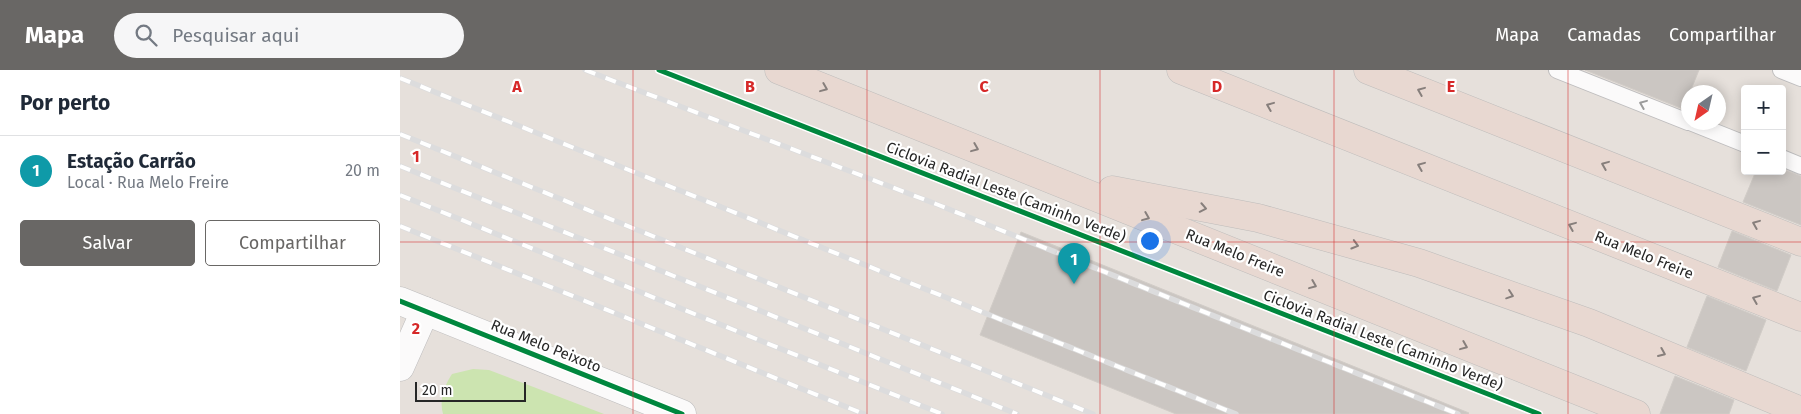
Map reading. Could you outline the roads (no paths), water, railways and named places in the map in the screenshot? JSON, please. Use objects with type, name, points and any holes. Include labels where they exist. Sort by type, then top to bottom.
[{"type":"highway","name":"Rua Melo Freire","points":[[779,70],[1457,344],[1636,414]]},
{"type":"highway","name":"Rua Melo Freire","points":[[1182,70],[1801,318]]},
{"type":"highway","points":[[1368,70],[1801,242]]},
{"type":"highway","points":[[1052,179],[1258,218],[1419,263],[1589,323],[1801,411]]},
{"type":"main road","name":"Rua Melo Peixoto","points":[[400,301],[682,414]]},
{"type":"main road","points":[[400,367],[425,311]]},
{"type":"lane","points":[[1557,70],[1681,119]]},
{"type":"lane","points":[[1781,70],[1801,78]]},
{"type":"lane","points":[[1709,130],[1741,142]]},
{"type":"lane","points":[[1786,160],[1801,166]]},
{"type":"railway","points":[[585,70],[936,204],[1458,414]]},
{"type":"railway","points":[[400,78],[1236,414]]},
{"type":"railway","points":[[400,134],[1093,414]]},
{"type":"railway","points":[[400,166],[1017,414]]},
{"type":"railway","points":[[400,195],[942,414]]},
{"type":"railway","points":[[400,226],[864,414]]},
{"type":"place","name":"Estação Carrão","points":[[1074,284]]}]
